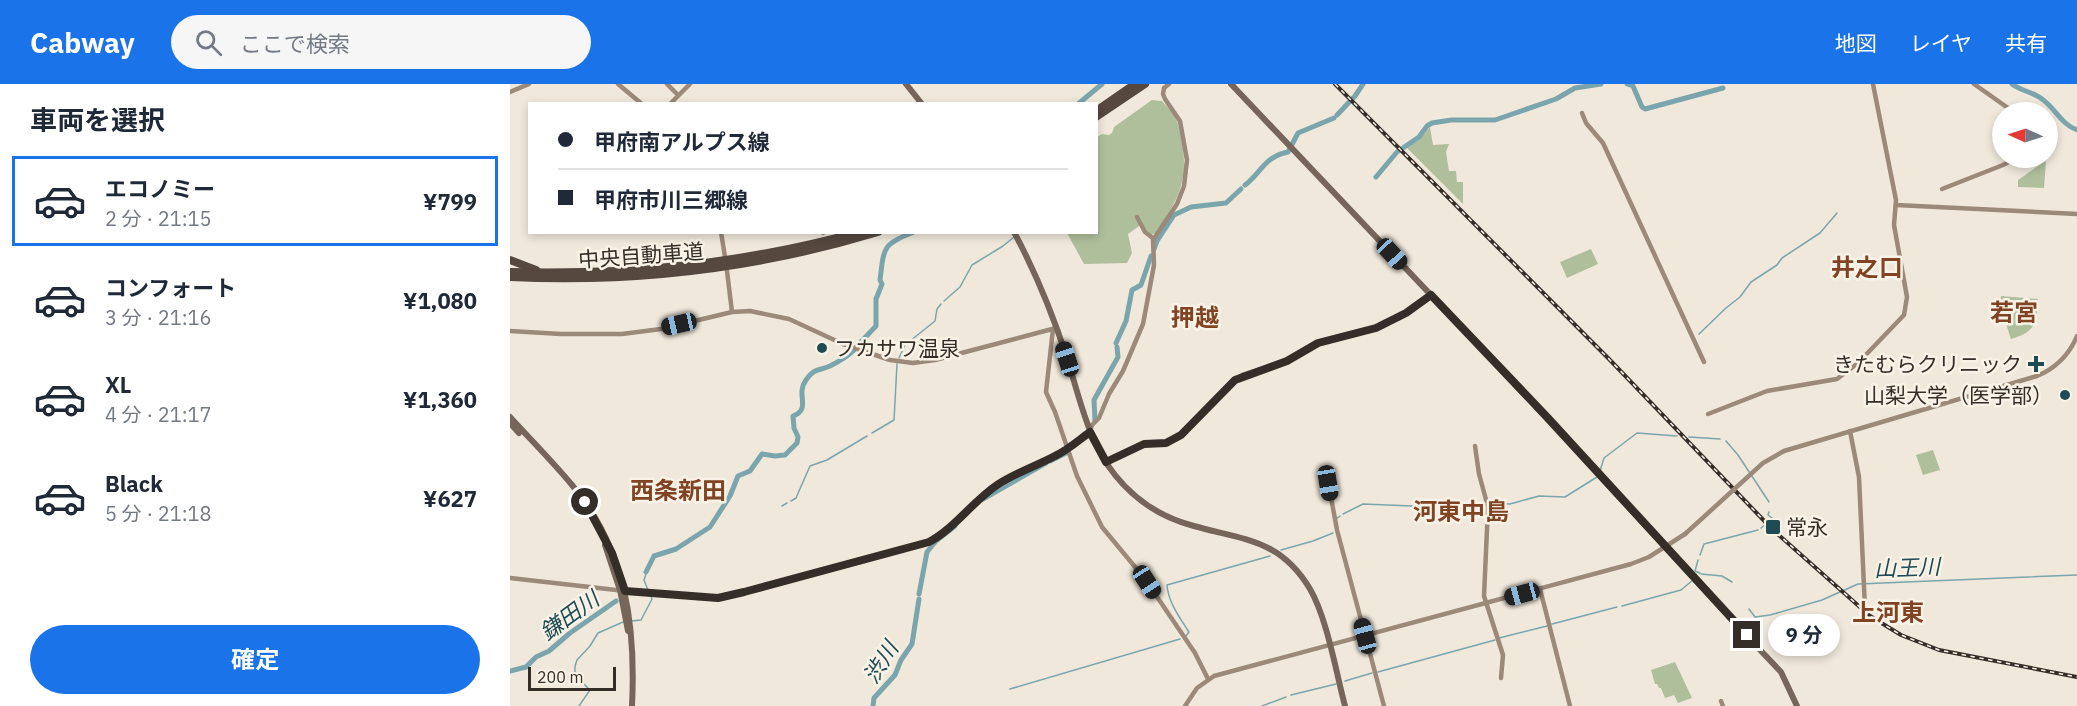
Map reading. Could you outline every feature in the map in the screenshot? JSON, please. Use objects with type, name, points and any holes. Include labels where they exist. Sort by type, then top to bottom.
[{"type":"highway","points":[[1098,110],[1135,84]]},
{"type":"highway","points":[[1098,116],[1144,84]]},
{"type":"highway","name":"中央自動車道","points":[[510,272],[611,272],[673,268],[760,256],[852,234]]},
{"type":"highway","name":"中央自動車道","points":[[510,278],[627,277],[716,269],[795,255],[871,234]]},
{"type":"highway","points":[[510,260],[537,270],[611,272]]},
{"type":"main road","points":[[906,84],[920,102]]},
{"type":"main road","points":[[1231,84],[1548,418],[1781,672],[1797,706]]},
{"type":"main road","points":[[1015,234],[1042,290],[1090,432],[1106,462],[1125,487],[1158,512],[1194,526],[1254,540],[1289,562],[1313,594],[1345,706]]},
{"type":"main road","points":[[510,417],[585,502],[612,553],[629,610],[633,646],[630,706]]},
{"type":"main road","points":[[510,423],[561,476],[583,506],[600,535],[623,591]]},
{"type":"street","points":[[510,92],[529,84]]},
{"type":"street","points":[[618,84],[640,102]]},
{"type":"street","points":[[668,84],[678,95]]},
{"type":"street","points":[[672,102],[690,84]]},
{"type":"street","points":[[510,578],[646,593],[710,598],[726,596],[921,546],[946,532],[981,497],[1006,479],[1067,449],[1090,432],[1123,371],[1143,324],[1154,271],[1152,244],[1179,199],[1187,167],[1187,153],[1180,121],[1163,96],[1164,88],[1169,84]]},
{"type":"street","points":[[1708,414],[1767,391],[1837,379],[1858,363],[1902,319],[1907,297],[1894,225],[1896,205],[1873,84]]},
{"type":"street","points":[[1974,84],[2000,102]]},
{"type":"street","points":[[1582,113],[1586,123],[1603,142],[1704,362]]},
{"type":"street","points":[[1942,189],[1995,168]]},
{"type":"street","points":[[1896,205],[2077,214]]},
{"type":"street","points":[[1137,217],[1145,232],[1154,239]]},
{"type":"street","points":[[721,234],[725,257]]},
{"type":"street","points":[[727,271],[732,312]]},
{"type":"street","points":[[1106,462],[1144,444],[1166,443],[1177,439],[1228,385],[1242,375],[1287,361],[1318,343],[1376,328],[1406,313],[1431,295]]},
{"type":"street","points":[[510,331],[622,334],[661,329],[732,312],[750,311],[778,316],[843,344],[890,360],[913,363],[935,360],[1055,328],[1045,388],[1077,476],[1102,527],[1145,579],[1195,653],[1208,679]]},
{"type":"street","points":[[1197,688],[1208,679],[1650,557],[1685,534],[1763,463],[1784,451],[2043,373],[2065,357],[2077,336]]},
{"type":"street","points":[[1850,432],[1859,477],[1865,609]]},
{"type":"street","points":[[1475,446],[1479,474],[1488,507],[1485,604],[1503,655],[1501,678]]},
{"type":"street","points":[[1326,470],[1337,530],[1383,706]]},
{"type":"street","points":[[1540,589],[1570,706]]},
{"type":"street","points":[[1185,706],[1197,688],[1204,670]]},
{"type":"green space","points":[[1152,100],[1162,101],[1177,121],[1182,142],[1184,169],[1180,190],[1157,233],[1150,235],[1142,224],[1128,234],[1132,253],[1127,263],[1084,264],[1068,234],[1098,234],[1098,136],[1102,134],[1109,135],[1114,127]]},
{"type":"green space","points":[[1430,127],[1433,145],[1449,144],[1446,152],[1449,171],[1456,171],[1457,182],[1463,182],[1463,204],[1406,147],[1419,140]]},
{"type":"green space","points":[[2035,168],[2046,168],[2044,188],[2018,187],[2018,180]]},
{"type":"green space","points":[[1591,249],[1598,264],[1567,278],[1560,262]]},
{"type":"green space","points":[[2001,296],[2038,299],[2036,320],[2026,333],[2011,339],[2000,305]]},
{"type":"green space","points":[[1933,450],[1940,470],[1923,475],[1916,455]]},
{"type":"green space","points":[[1675,662],[1692,698],[1678,703],[1674,695],[1665,698],[1661,688],[1655,684],[1651,670]]},
{"type":"waterway","name":"鎌田川","points":[[1080,102],[1102,84]]},
{"type":"waterway","name":"渋川","points":[[1337,115],[1363,84]]},
{"type":"waterway","points":[[1376,177],[1397,152],[1419,137],[1432,123],[1451,120],[1495,120],[1556,99],[1575,88],[1601,84]]},
{"type":"waterway","points":[[1627,84],[1633,86],[1645,109],[1723,88]]},
{"type":"waterway","points":[[2012,84],[2042,99],[2067,124],[2077,130]]},
{"type":"waterway","name":"渋川","points":[[1245,185],[1268,161],[1288,152],[1298,133],[1334,118]]},
{"type":"waterway","name":"渋川","points":[[1154,249],[1174,215],[1191,207],[1226,203],[1241,189]]},
{"type":"waterway","points":[[1699,334],[1740,297],[1751,282],[1820,233],[1837,213]]},
{"type":"waterway","name":"鎌田川","points":[[857,346],[876,326],[876,299],[882,284],[881,269],[886,248],[910,234]]},
{"type":"waterway","points":[[944,301],[960,287],[972,265],[1014,237]]},
{"type":"waterway","name":"渋川","points":[[1116,343],[1126,321],[1132,290],[1141,285],[1151,256]]},
{"type":"waterway","points":[[899,358],[905,345],[935,321],[937,309],[941,304]]},
{"type":"waterway","name":"渋川","points":[[1095,421],[1094,400],[1118,357],[1117,347]]},
{"type":"waterway","name":"鎌田川","points":[[646,572],[654,556],[676,549],[710,527],[730,496],[738,476],[750,471],[762,454],[785,455],[797,443],[798,437],[794,428],[793,416],[802,410],[802,391],[806,380],[814,372],[826,368],[854,350]]},
{"type":"waterway","points":[[872,433],[894,420],[897,364]]},
{"type":"waterway","points":[[1600,471],[1604,458],[1637,433],[1677,436]]},
{"type":"waterway","points":[[791,501],[796,498],[810,466],[827,460],[867,436]]},
{"type":"waterway","points":[[1689,437],[1720,439]]},
{"type":"waterway","points":[[1726,441],[1769,502]]},
{"type":"waterway","name":"渋川","points":[[1050,461],[1066,453]]},
{"type":"waterway","name":"渋川","points":[[983,499],[1046,463]]},
{"type":"waterway","points":[[1490,503],[1510,504],[1539,496],[1565,497],[1597,477]]},
{"type":"waterway","points":[[782,506],[787,503]]},
{"type":"waterway","points":[[1343,514],[1363,504],[1412,506],[1484,503]]},
{"type":"waterway","points":[[1769,512],[1768,515],[1772,518],[1770,520]]},
{"type":"waterway","points":[[1336,519],[1340,516]]},
{"type":"waterway","points":[[1761,528],[1765,525]]},
{"type":"waterway","name":"渋川","points":[[919,594],[927,552],[936,541],[955,526]]},
{"type":"waterway","points":[[1700,555],[1704,544],[1758,530]]},
{"type":"waterway","points":[[1281,550],[1333,533]]},
{"type":"waterway","points":[[1186,636],[1189,632],[1172,604],[1167,585],[1270,556]]},
{"type":"waterway","points":[[1698,560],[1695,571],[1700,573]]},
{"type":"waterway","name":"鎌田川","points":[[648,590],[644,580],[649,565]]},
{"type":"waterway","name":"山王川","points":[[1701,574],[1722,576],[1732,582]]},
{"type":"waterway","name":"山王川","points":[[1749,609],[1755,617],[1770,615],[1822,600],[1858,584],[2077,575]]},
{"type":"waterway","points":[[1622,606],[1681,590],[1693,580]]},
{"type":"waterway","points":[[631,621],[641,620],[652,599],[650,594]]},
{"type":"waterway","name":"渋川","points":[[873,706],[874,698],[895,675],[901,660],[912,644],[919,599]]},
{"type":"waterway","name":"鎌田川","points":[[510,671],[526,667],[536,657],[549,651],[570,633],[616,601]]},
{"type":"waterway","points":[[1552,624],[1617,607]]},
{"type":"waterway","points":[[579,706],[590,690],[575,675],[577,660],[598,633],[623,622]]},
{"type":"waterway","points":[[1499,638],[1547,626]]},
{"type":"waterway","points":[[1010,689],[1180,639]]},
{"type":"waterway","points":[[1378,672],[1495,640]]},
{"type":"waterway","points":[[1345,681],[1372,673]]},
{"type":"waterway","points":[[1291,695],[1336,684]]},
{"type":"waterway","points":[[1262,706],[1286,697]]},
{"type":"railway","points":[[1335,84],[1609,359],[1772,529],[1870,616],[1901,635],[1939,650],[2077,677]]},
{"type":"place","name":"フカサワ温泉","points":[[822,348]]},
{"type":"place","name":"きたむらクリニック","points":[[2036,364]]},
{"type":"place","name":"山梨大学（医学部）","points":[[2065,395]]},
{"type":"place","name":"常永","points":[[1773,527]]},
{"type":"district","name":"井之口","points":[[1867,267]]},
{"type":"district","name":"若宮","points":[[2014,312]]},
{"type":"district","name":"押越","points":[[1195,317]]},
{"type":"district","name":"西条新田","points":[[678,490]]},
{"type":"district","name":"河東中島","points":[[1461,511]]},
{"type":"district","name":"上河東","points":[[1888,612]]},
{"type":"route","points":[[585,502],[612,553],[625,591],[710,598],[744,592],[921,546],[946,532],[970,507],[997,485],[1058,455],[1090,432],[1106,462],[1144,444],[1161,444],[1177,439],[1228,385],[1242,375],[1292,359],[1318,343],[1376,328],[1406,313],[1431,295],[1548,418],[1747,635]]}]
